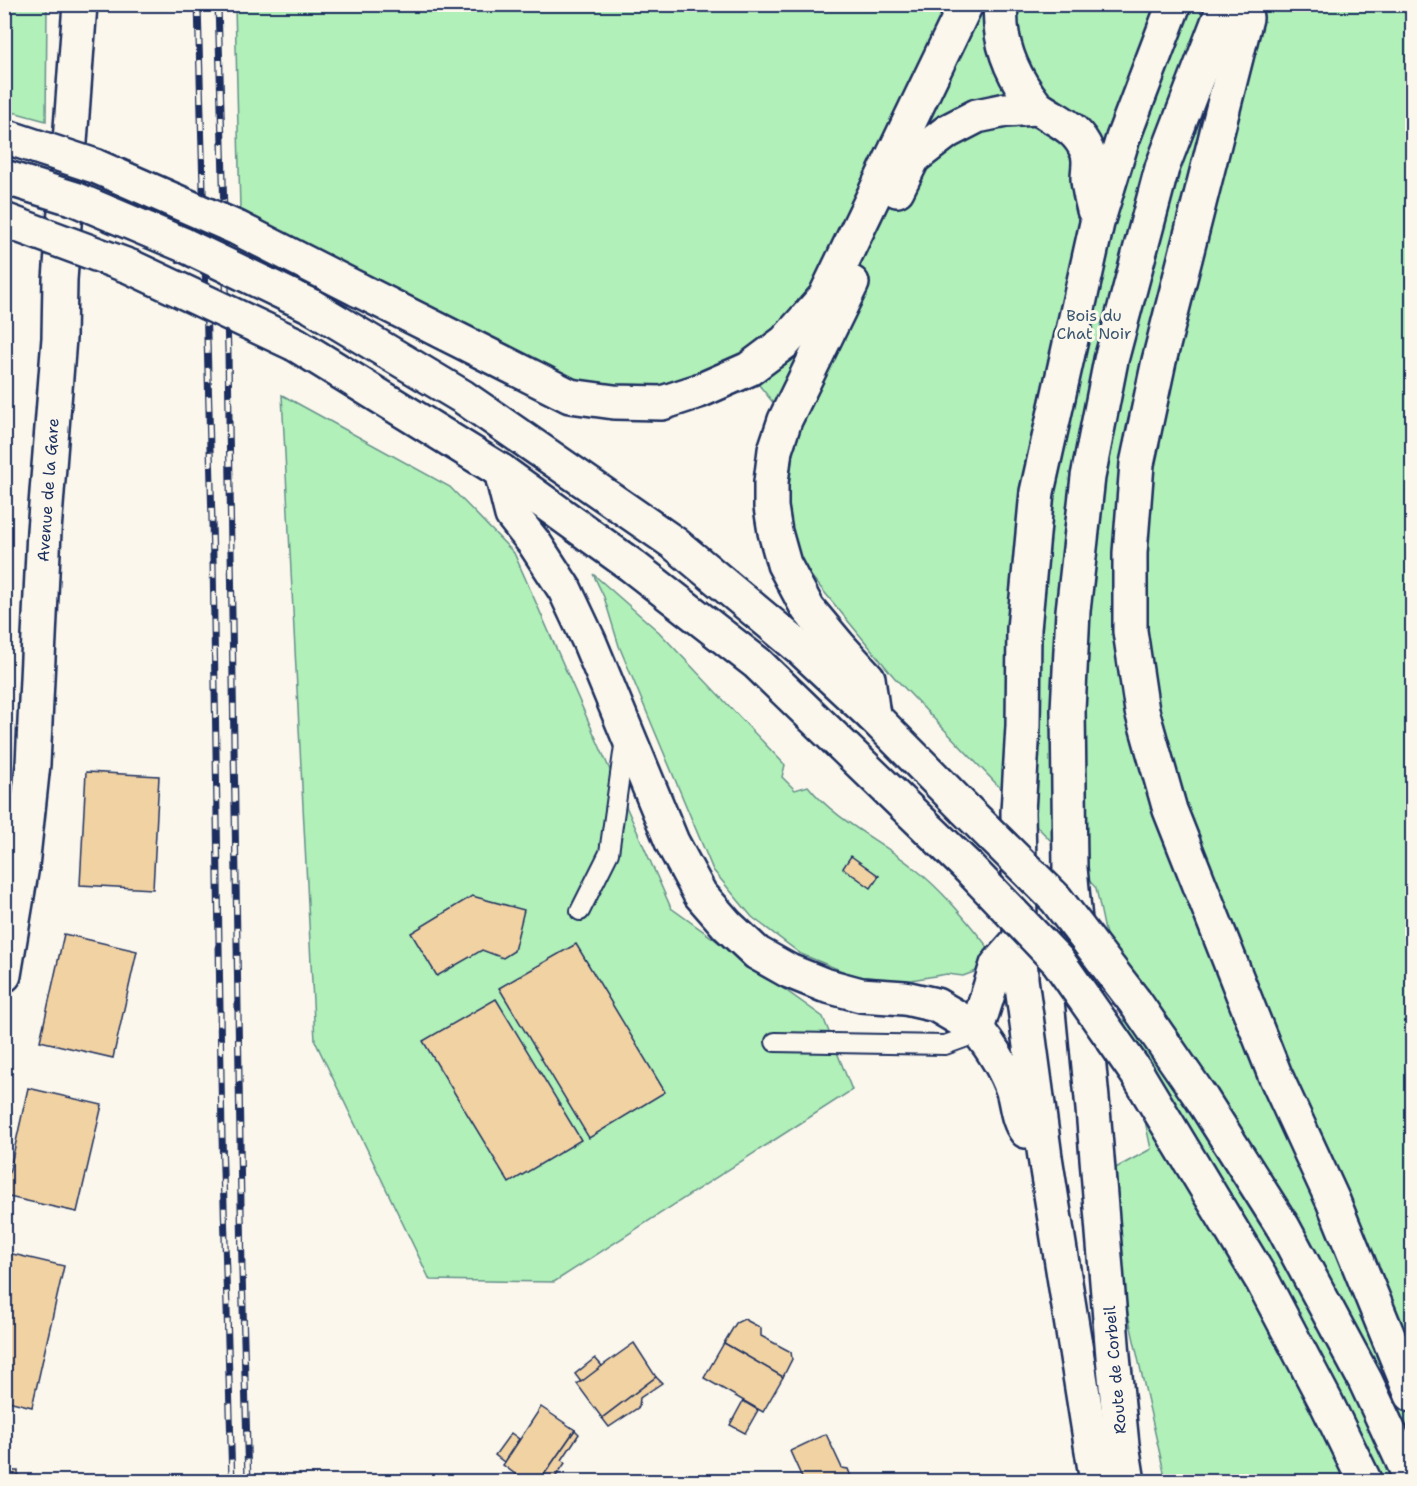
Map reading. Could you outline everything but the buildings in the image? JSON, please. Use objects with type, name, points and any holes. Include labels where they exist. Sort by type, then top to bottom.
[{"type":"main road","name":"Avenue de la Gare","points":[[4,975],[22,866],[33,764],[44,531],[59,338],[62,258],[80,4]]},
{"type":"main road","points":[[4,136],[106,171],[237,228],[570,396],[614,402],[662,403],[699,391],[749,369],[785,342],[825,297],[966,4]]},
{"type":"main road","points":[[1001,4],[999,19],[1004,48],[1014,74],[1037,108],[1066,123],[1088,152],[1090,165],[1088,179],[1097,223]]},
{"type":"main road","points":[[1097,1482],[1045,1157],[1021,979],[1018,812],[1023,726],[1024,629],[1036,492],[1097,223],[1123,138],[1174,4]]},
{"type":"main road","name":"Route de Corbeil","points":[[1128,1482],[1116,1390],[1071,868],[1068,710],[1073,610],[1088,477],[1111,360],[1162,168],[1225,4]]},
{"type":"main road","points":[[1244,4],[1246,18],[1160,361],[1137,464],[1130,553],[1130,631],[1142,711],[1170,810],[1275,1075],[1334,1201],[1413,1395]]},
{"type":"main road","points":[[873,716],[868,678],[808,609],[784,564],[771,507],[775,450],[785,420],[913,158],[948,130],[977,116],[1006,110],[1037,108]]},
{"type":"main road","points":[[4,177],[75,199],[184,245],[310,306],[463,397],[674,543],[800,648],[873,716],[1056,899],[1135,1002],[1202,1099],[1283,1227],[1365,1380],[1413,1481]]},
{"type":"main road","points":[[4,220],[131,267],[295,344],[501,471],[631,565],[757,663],[968,867],[1058,961],[1138,1075],[1263,1282],[1365,1482]]},
{"type":"main road","points":[[501,471],[512,515],[535,544],[565,590],[589,641],[672,842],[700,894],[727,925],[757,953],[789,971],[824,985],[861,995],[905,998],[936,1005],[977,1029],[1002,1064],[1013,1092],[1022,1126],[1045,1157]]},
{"type":"main road","points":[[977,1029],[997,965],[1020,939]]},
{"type":"lane","points":[[580,911],[609,853],[626,732]]},
{"type":"lane","points":[[775,1042],[945,1045],[967,1037],[977,1029]]},
{"type":"green space","points":[[4,5],[47,5],[46,121],[5,110]]},
{"type":"green space","name":"Bois du Chat Noir","points":[[235,5],[1412,5],[1412,1481],[1166,1481],[1097,1178],[1151,1149],[1096,888],[894,677],[798,560],[785,528],[795,430],[739,360],[658,389],[579,386],[240,209]]},
{"type":"green space","points":[[282,395],[450,487],[514,553],[671,908],[823,1017],[852,1090],[554,1282],[430,1280],[315,1041]]},
{"type":"green space","points":[[593,574],[659,632],[785,765],[782,777],[795,790],[808,786],[832,810],[914,868],[947,899],[995,956],[982,969],[963,976],[947,974],[911,980],[882,980],[852,975],[801,954],[752,917],[713,870],[619,646],[604,597]]},
{"type":"railway","points":[[198,4],[213,559],[222,1136],[232,1482]]},
{"type":"railway","points":[[218,4],[228,353],[242,1271],[248,1482]]}]
